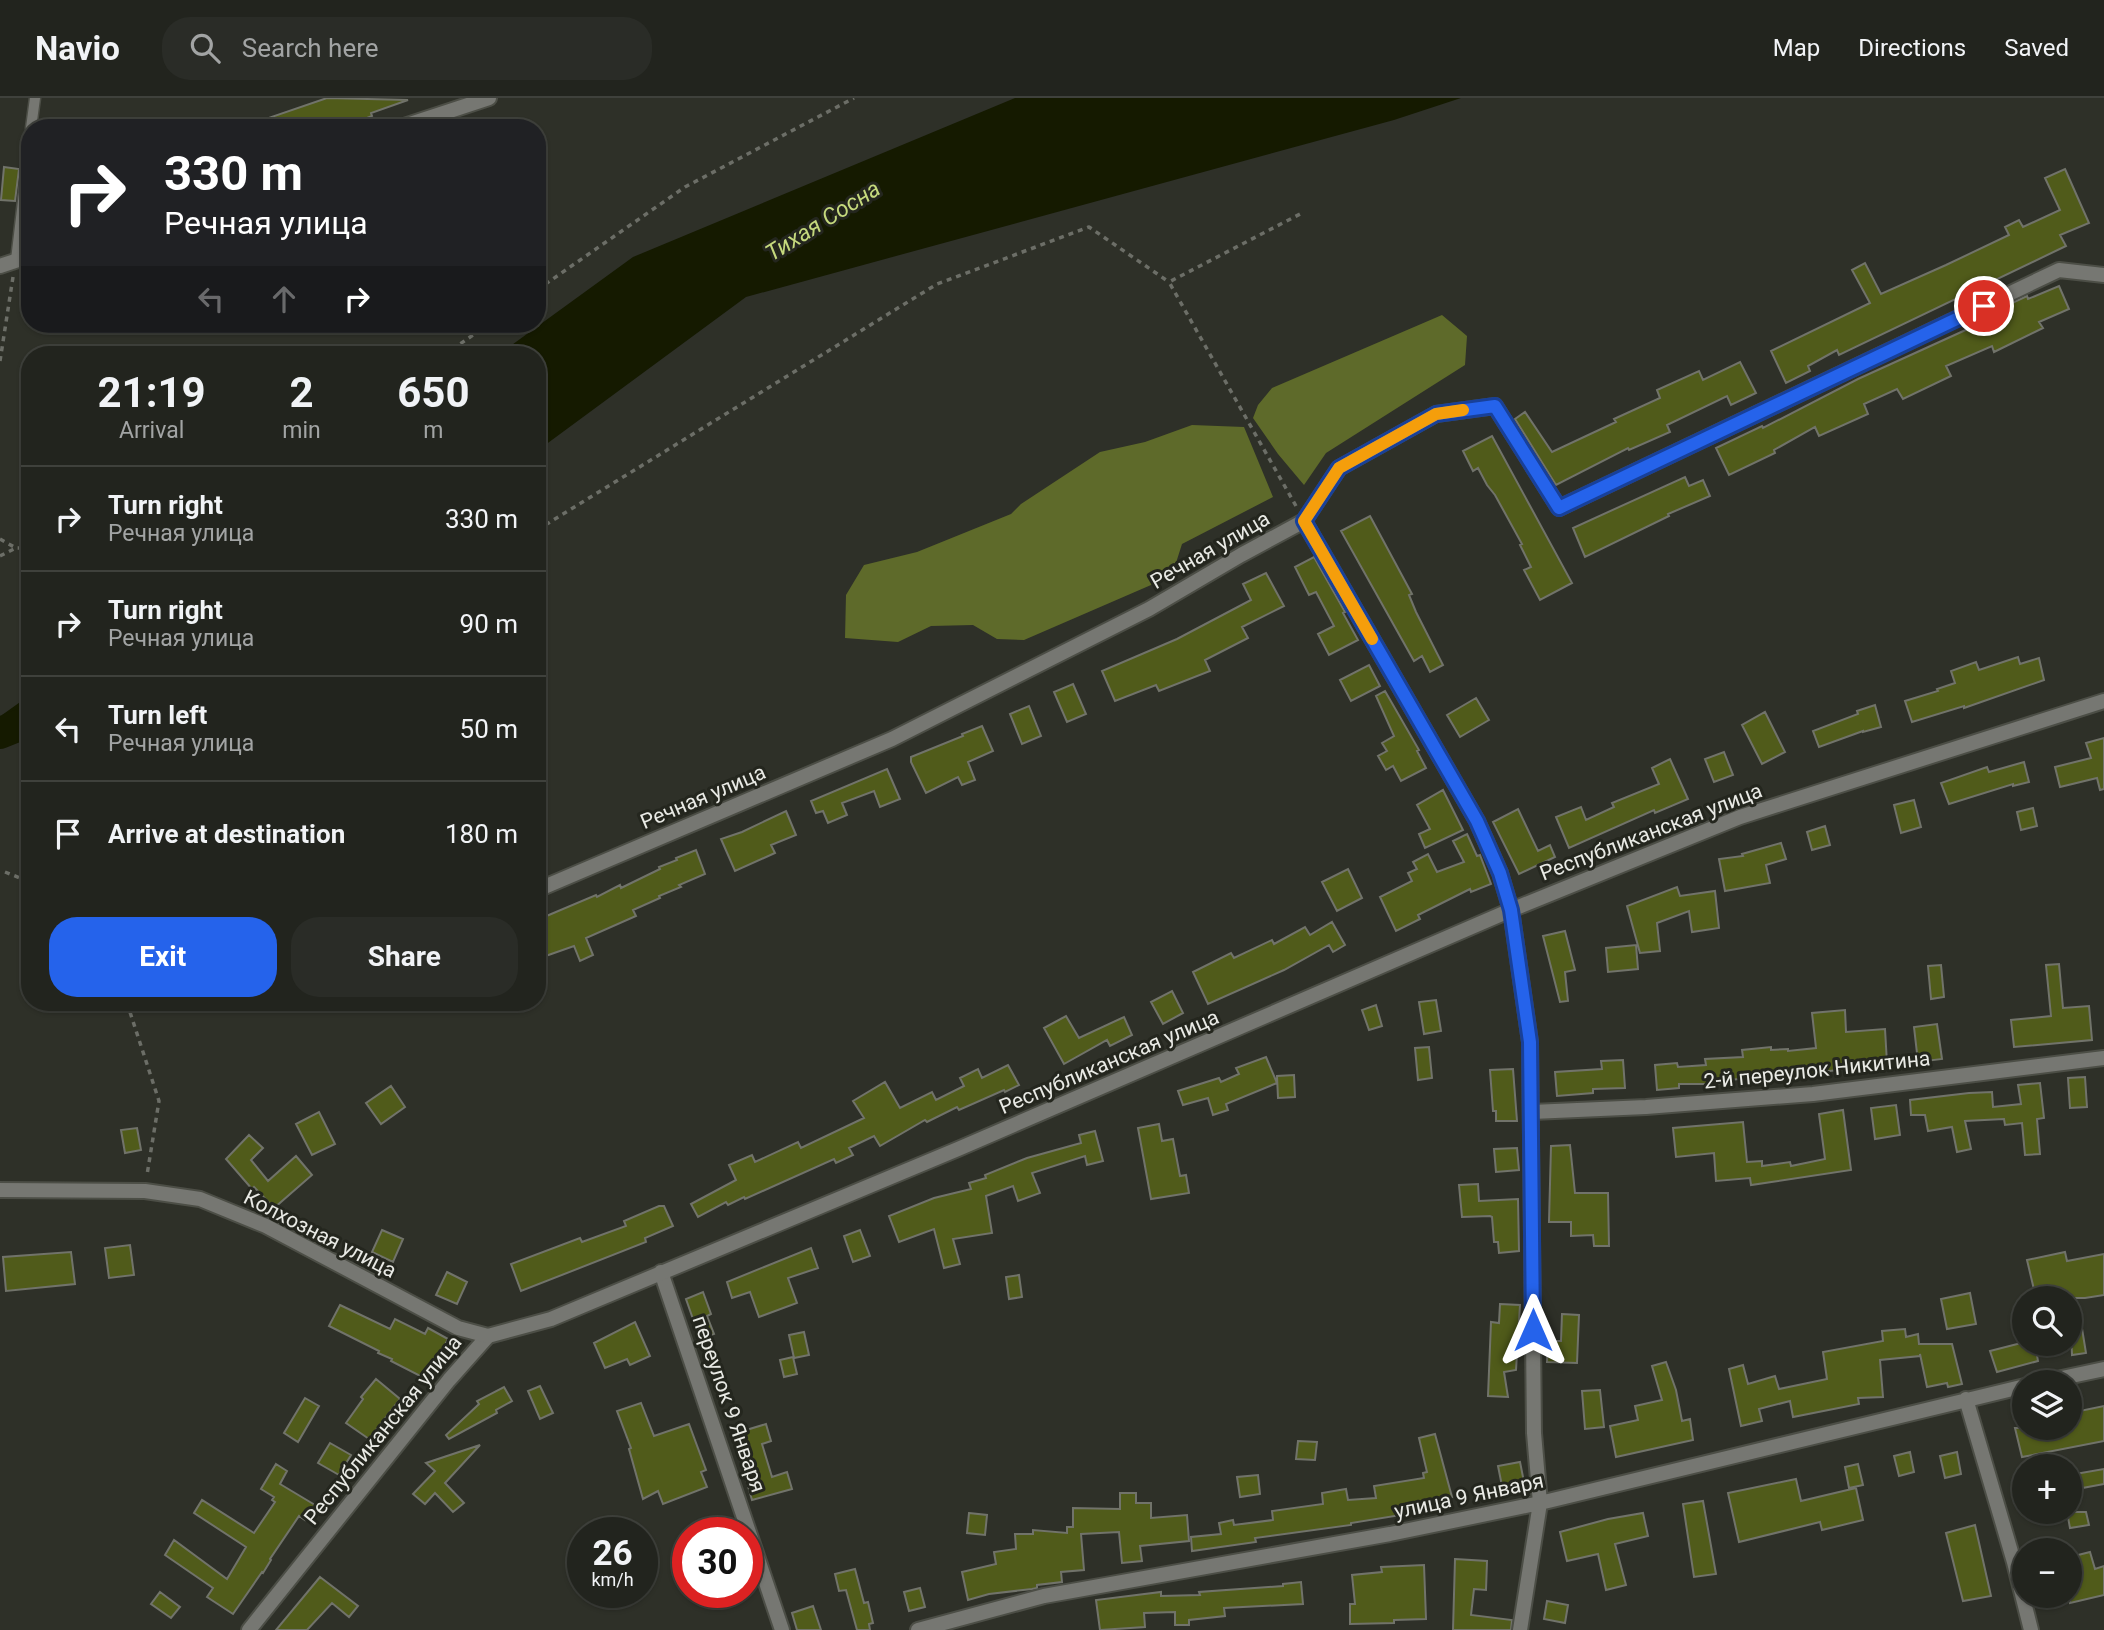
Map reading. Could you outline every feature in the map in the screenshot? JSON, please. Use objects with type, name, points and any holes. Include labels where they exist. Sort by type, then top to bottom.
[{"type":"street","points":[[425,119],[489,98]]},
{"type":"street","points":[[0,266],[21,259]]},
{"type":"street","name":"Речная улица","points":[[546,886],[892,739],[1149,608],[1304,521],[1339,468],[1436,414],[1495,406],[1559,508],[2059,270],[2104,275]]},
{"type":"street","points":[[1304,521],[1477,821],[1500,873],[1511,910],[1530,1042],[1534,1433],[1540,1503],[1520,1630]]},
{"type":"street","name":"Республиканская улица","points":[[249,1630],[449,1380],[488,1336],[551,1319],[958,1149],[1511,910],[1740,817],[2104,701]]},
{"type":"street","name":"2-й переулок Никитина","points":[[1532,1112],[1646,1107],[1813,1094],[2104,1058]]},
{"type":"street","name":"Колхозная улица","points":[[0,1190],[145,1191],[200,1199],[266,1226],[448,1324],[488,1336]]},
{"type":"street","name":"переулок 9 Января","points":[[661,1272],[782,1630]]},
{"type":"street","points":[[2082,1374],[2104,1369]]},
{"type":"street","name":"улица 9 Января","points":[[918,1630],[1044,1596],[1390,1534],[1540,1503],[2012,1389]]},
{"type":"street","points":[[1966,1399],[2031,1630]]},
{"type":"lane","points":[[32,119],[35,98]]},
{"type":"path","points":[[546,284],[685,187],[854,98]]},
{"type":"path","points":[[1169,282],[1302,213]]},
{"type":"path","points":[[546,524],[937,285],[1089,227],[1169,282],[1304,521]]},
{"type":"path","points":[[0,362],[21,267]]},
{"type":"path","points":[[456,346],[476,333]]},
{"type":"path","points":[[0,539],[16,548]]},
{"type":"path","points":[[0,556],[21,548]]},
{"type":"path","points":[[5,872],[21,878]]},
{"type":"path","points":[[130,1011],[159,1101],[145,1191]]},
{"type":"green space","points":[[1442,315],[1467,336],[1465,365],[1326,453],[1304,485],[1253,418],[1258,405],[1272,388]]},
{"type":"green space","points":[[1192,425],[1244,427],[1273,497],[1182,544],[1175,566],[1151,585],[1024,640],[997,639],[973,625],[931,626],[898,642],[845,638],[846,595],[864,565],[917,552],[1011,514],[1021,504],[1100,452],[1145,442]]},
{"type":"water","points":[[1015,98],[1461,98],[1394,120],[746,297],[546,444],[546,346],[510,346],[528,333],[546,333],[546,320],[633,257]]},
{"type":"water","points":[[21,701],[21,744],[2,715]]},
{"type":"building","points":[[327,98],[408,100],[371,113],[372,116],[364,119],[266,119]]},
{"type":"building","points":[[4,167],[19,169],[15,201],[1,200]]},
{"type":"building","points":[[2065,169],[2089,223],[2060,235],[2066,246],[1839,355],[1837,350],[1808,366],[1810,371],[1786,383],[1771,351],[1870,303],[1852,270],[1865,263],[1881,294],[1946,265],[2009,235],[2005,227],[2019,220],[2023,227],[2060,210],[2045,178]]},
{"type":"building","points":[[2059,286],[2069,309],[2039,322],[2043,328],[1994,352],[1992,346],[1946,366],[1951,376],[1903,399],[1897,389],[1864,404],[1868,414],[1819,436],[1815,427],[1774,450],[1775,453],[1729,475],[1716,448],[1981,323],[1978,319],[2027,296],[2028,299]]},
{"type":"building","points":[[1740,362],[1756,393],[1731,405],[1727,396],[1667,425],[1670,432],[1629,450],[1628,448],[1556,485],[1515,419],[1525,412],[1552,452],[1660,398],[1657,390],[1699,371],[1703,380]]},
{"type":"building","points":[[1492,436],[1572,583],[1540,600],[1524,570],[1531,567],[1520,545],[1522,544],[1478,468],[1473,471],[1463,451]]},
{"type":"building","points":[[1685,477],[1689,486],[1703,480],[1710,496],[1668,514],[1669,516],[1585,557],[1573,528]]},
{"type":"building","points":[[1370,516],[1412,594],[1409,595],[1416,612],[1443,665],[1430,672],[1422,656],[1414,661],[1341,531]]},
{"type":"building","points":[[1314,557],[1358,640],[1329,655],[1318,634],[1334,626],[1316,592],[1309,595],[1295,567]]},
{"type":"building","points":[[1266,573],[1284,606],[1242,627],[1248,638],[1205,660],[1210,671],[1159,691],[1156,685],[1115,701],[1102,671],[1177,639],[1251,600],[1243,584]]},
{"type":"building","points":[[2018,657],[2020,664],[2039,658],[2044,680],[1964,708],[1912,722],[1905,701],[1955,683],[1951,671],[1976,662],[1979,670]]},
{"type":"building","points":[[1369,665],[1380,686],[1351,701],[1340,680]]},
{"type":"building","points":[[1073,684],[1086,714],[1067,722],[1054,692]]},
{"type":"building","points":[[1385,691],[1419,750],[1417,751],[1426,768],[1401,781],[1393,766],[1386,770],[1378,756],[1387,751],[1382,743],[1394,736],[1376,696]]},
{"type":"building","points":[[1476,698],[1489,720],[1460,737],[1447,715]]},
{"type":"building","points":[[1875,705],[1881,727],[1819,747],[1813,731]]},
{"type":"building","points":[[1029,706],[1041,736],[1022,744],[1010,714]]},
{"type":"building","points":[[1765,712],[1785,752],[1762,764],[1742,725]]},
{"type":"building","points":[[982,726],[993,751],[968,762],[975,780],[962,785],[958,777],[926,793],[911,757]]},
{"type":"building","points":[[2104,738],[2104,789],[2100,790],[2097,778],[2060,787],[2055,767],[2091,758],[2086,743]]},
{"type":"building","points":[[1724,752],[1733,775],[1714,782],[1705,759]]},
{"type":"building","points":[[1670,759],[1688,799],[1655,813],[1654,810],[1569,848],[1556,817],[1581,807],[1586,820],[1614,807],[1612,803],[1659,784],[1652,768]]},
{"type":"building","points":[[2024,762],[2029,782],[2013,784],[1949,804],[1941,783],[1987,767],[1989,772]]},
{"type":"building","points":[[887,769],[900,799],[880,807],[874,791],[842,803],[847,815],[828,823],[823,811],[816,813],[811,801]]},
{"type":"building","points":[[1443,790],[1463,830],[1425,848],[1419,834],[1430,829],[1417,805]]},
{"type":"building","points":[[1914,800],[1921,827],[1901,833],[1894,805]]},
{"type":"building","points":[[2033,808],[2037,826],[2021,830],[2017,812]]},
{"type":"building","points":[[1518,809],[1538,851],[1550,845],[1555,857],[1519,874],[1493,822]]},
{"type":"building","points":[[786,811],[796,835],[771,845],[775,853],[735,871],[721,839]]},
{"type":"building","points":[[1825,826],[1830,845],[1812,850],[1807,832]]},
{"type":"building","points":[[1467,834],[1477,856],[1480,855],[1491,884],[1471,892],[1470,889],[1418,915],[1420,919],[1396,931],[1380,897],[1412,881],[1408,873],[1417,869],[1413,862],[1428,854],[1437,872],[1464,862],[1453,841]]},
{"type":"building","points":[[1781,843],[1786,859],[1766,865],[1770,883],[1725,891],[1719,859],[1743,856],[1742,854]]},
{"type":"building","points":[[696,850],[705,874],[633,910],[636,916],[586,938],[593,955],[580,961],[574,946],[546,956],[546,916],[596,895],[597,897],[620,885],[621,888],[677,860],[676,858]]},
{"type":"building","points":[[1348,869],[1362,898],[1337,911],[1322,882]]},
{"type":"building","points":[[1677,887],[1680,896],[1715,891],[1719,928],[1692,932],[1689,911],[1657,923],[1660,951],[1640,953],[1627,906]]},
{"type":"building","points":[[1332,922],[1345,945],[1333,952],[1329,945],[1284,970],[1208,1004],[1193,972],[1231,953],[1234,958],[1272,940],[1274,944],[1305,927],[1310,935]]},
{"type":"building","points":[[1565,931],[1575,970],[1565,972],[1568,1001],[1560,1002],[1543,936]]},
{"type":"building","points":[[1636,945],[1638,969],[1608,972],[1606,948]]},
{"type":"building","points":[[2059,964],[2063,1008],[2089,1006],[2092,1040],[2014,1047],[2011,1020],[2051,1016],[2046,965]]},
{"type":"building","points":[[1941,965],[1944,997],[1931,999],[1928,966]]},
{"type":"building","points":[[1172,991],[1183,1013],[1163,1024],[1151,1002]]},
{"type":"building","points":[[1436,1000],[1441,1031],[1424,1034],[1419,1002]]},
{"type":"building","points":[[1376,1005],[1382,1026],[1369,1030],[1362,1010]]},
{"type":"building","points":[[1845,1010],[1846,1032],[1885,1029],[1887,1063],[1848,1066],[1849,1069],[1820,1074],[1727,1080],[1727,1084],[1679,1084],[1679,1088],[1657,1090],[1655,1065],[1706,1065],[1705,1059],[1743,1057],[1742,1050],[1771,1047],[1771,1050],[1788,1051],[1816,1048],[1812,1013]]},
{"type":"building","points":[[1066,1016],[1079,1038],[1124,1017],[1132,1035],[1110,1046],[1107,1040],[1064,1064],[1044,1028]]},
{"type":"building","points":[[1937,1024],[1942,1059],[1918,1062],[1914,1027]]},
{"type":"building","points":[[1429,1047],[1432,1078],[1418,1080],[1415,1048]]},
{"type":"building","points":[[1266,1057],[1277,1083],[1226,1104],[1228,1110],[1213,1115],[1208,1098],[1183,1105],[1178,1091],[1219,1078],[1221,1082],[1239,1074],[1236,1068]]},
{"type":"building","points":[[1623,1060],[1625,1088],[1593,1089],[1593,1093],[1557,1096],[1555,1072],[1602,1069],[1601,1061]]},
{"type":"building","points":[[1008,1065],[1019,1085],[1005,1092],[1004,1090],[959,1110],[957,1107],[927,1122],[925,1120],[880,1146],[874,1136],[849,1148],[853,1155],[836,1163],[834,1159],[745,1199],[744,1197],[728,1205],[726,1202],[698,1217],[691,1204],[736,1180],[729,1165],[752,1155],[755,1162],[798,1142],[801,1148],[864,1118],[853,1101],[885,1082],[900,1108],[932,1092],[936,1100],[964,1086],[960,1078],[978,1069],[982,1078]]},
{"type":"building","points":[[1513,1069],[1517,1121],[1496,1121],[1490,1070]]},
{"type":"building","points":[[1294,1075],[1295,1097],[1278,1098],[1277,1076]]},
{"type":"building","points":[[2085,1077],[2087,1107],[2070,1108],[2068,1078]]},
{"type":"building","points":[[2040,1083],[2044,1118],[2037,1119],[2040,1154],[2025,1155],[2022,1123],[2005,1125],[2004,1119],[1965,1121],[1971,1149],[1957,1152],[1952,1127],[1928,1131],[1925,1115],[1911,1115],[1910,1100],[1969,1093],[1992,1092],[1993,1107],[2021,1104],[2018,1085]]},
{"type":"building","points":[[391,1086],[405,1107],[381,1124],[366,1103]]},
{"type":"building","points":[[1896,1105],[1900,1135],[1875,1139],[1871,1108]]},
{"type":"building","points":[[1843,1110],[1851,1170],[1751,1185],[1750,1178],[1716,1181],[1714,1153],[1676,1157],[1673,1128],[1743,1122],[1747,1162],[1762,1161],[1762,1166],[1790,1162],[1791,1166],[1825,1159],[1819,1114]]},
{"type":"building","points":[[319,1112],[335,1144],[312,1155],[296,1124]]},
{"type":"building","points":[[1159,1124],[1162,1141],[1173,1139],[1180,1176],[1186,1175],[1189,1193],[1151,1199],[1138,1128]]},
{"type":"building","points":[[137,1128],[141,1150],[125,1153],[121,1130]]},
{"type":"building","points":[[1095,1131],[1103,1161],[1087,1165],[1085,1156],[1032,1173],[1040,1193],[1018,1201],[1013,1186],[986,1196],[992,1233],[953,1239],[960,1264],[944,1268],[934,1229],[899,1242],[889,1216],[934,1198],[971,1189],[969,1183],[986,1178],[985,1175],[1027,1158],[1081,1143],[1079,1135]]},
{"type":"building","points":[[249,1135],[263,1148],[251,1160],[268,1181],[296,1156],[312,1175],[274,1208],[254,1187],[252,1189],[226,1159]]},
{"type":"building","points":[[1570,1145],[1575,1193],[1608,1193],[1609,1246],[1594,1246],[1593,1235],[1571,1236],[1571,1222],[1549,1222],[1551,1146]]},
{"type":"building","points":[[1517,1148],[1519,1170],[1496,1172],[1494,1149]]},
{"type":"building","points":[[1478,1184],[1479,1201],[1518,1199],[1519,1251],[1499,1253],[1498,1242],[1494,1242],[1492,1217],[1462,1217],[1459,1185]]},
{"type":"building","points":[[664,1206],[673,1226],[645,1238],[646,1242],[521,1291],[511,1264],[580,1238],[582,1242],[626,1226],[624,1221]]},
{"type":"building","points":[[382,1230],[403,1239],[393,1262],[372,1252]]},
{"type":"building","points":[[860,1230],[870,1256],[853,1262],[844,1236]]},
{"type":"building","points":[[130,1245],[134,1275],[109,1278],[105,1248]]},
{"type":"building","points":[[811,1248],[818,1268],[788,1278],[797,1303],[759,1317],[750,1292],[732,1298],[727,1282]]},
{"type":"building","points":[[71,1252],[75,1284],[6,1291],[3,1257]]},
{"type":"building","points":[[2065,1252],[2067,1261],[2104,1254],[2104,1295],[2082,1298],[2082,1286],[2033,1286],[2027,1260]]},
{"type":"building","points":[[447,1272],[467,1282],[457,1304],[436,1295]]},
{"type":"building","points":[[1019,1275],[1022,1297],[1009,1299],[1006,1277]]},
{"type":"building","points":[[703,1292],[711,1314],[707,1316],[714,1334],[700,1339],[686,1299]]},
{"type":"building","points":[[1970,1293],[1976,1324],[1947,1329],[1941,1299]]},
{"type":"building","points":[[1500,1304],[1520,1305],[1516,1370],[1504,1372],[1508,1397],[1488,1396],[1491,1322],[1499,1323]]},
{"type":"building","points":[[340,1305],[390,1329],[395,1319],[425,1334],[428,1328],[448,1339],[428,1380],[329,1326]]},
{"type":"building","points":[[1562,1314],[1579,1315],[1577,1363],[1547,1362],[1548,1341],[1561,1341]]},
{"type":"building","points":[[635,1322],[650,1356],[630,1365],[627,1359],[605,1368],[594,1343]]},
{"type":"building","points":[[2082,1328],[2086,1353],[2082,1354]]},
{"type":"building","points":[[1905,1329],[1906,1337],[1918,1334],[1919,1344],[1952,1344],[1962,1384],[1948,1387],[1947,1383],[1927,1387],[1920,1354],[1880,1360],[1883,1397],[1858,1398],[1859,1404],[1793,1417],[1790,1401],[1759,1409],[1762,1421],[1741,1426],[1729,1369],[1743,1365],[1748,1384],[1775,1376],[1779,1389],[1827,1379],[1823,1352],[1883,1341],[1882,1331]]},
{"type":"building","points":[[804,1332],[809,1355],[794,1358],[789,1335]]},
{"type":"building","points":[[2012,1345],[2012,1356],[2037,1356],[2038,1361],[1997,1372],[1990,1351]]},
{"type":"building","points":[[793,1357],[797,1374],[784,1377],[780,1360]]},
{"type":"building","points":[[1666,1362],[1676,1390],[1682,1421],[1690,1419],[1693,1440],[1616,1457],[1610,1426],[1638,1420],[1635,1406],[1662,1400],[1652,1366]]},
{"type":"building","points":[[376,1379],[400,1399],[369,1439],[346,1423],[363,1399],[361,1397]]},
{"type":"building","points":[[540,1386],[553,1413],[540,1419],[528,1391]]},
{"type":"building","points":[[504,1387],[512,1401],[496,1410],[497,1413],[449,1439],[446,1435],[479,1404],[477,1401]]},
{"type":"building","points":[[1600,1390],[1604,1427],[1585,1429],[1582,1391]]},
{"type":"building","points":[[305,1398],[319,1406],[298,1442],[284,1433]]},
{"type":"building","points":[[641,1403],[654,1436],[689,1424],[706,1470],[701,1472],[707,1487],[663,1504],[658,1491],[643,1499],[629,1449],[631,1448],[617,1411]]},
{"type":"building","points":[[2104,1406],[2104,1441],[2037,1454],[2021,1454],[2018,1440],[2082,1440],[2082,1411]]},
{"type":"building","points":[[766,1424],[771,1441],[762,1444],[772,1477],[787,1472],[792,1489],[752,1500],[733,1434]]},
{"type":"building","points":[[1435,1434],[1452,1497],[1423,1504],[1424,1508],[1400,1511],[1401,1515],[1255,1538],[1256,1542],[1192,1551],[1191,1537],[1221,1534],[1219,1523],[1233,1520],[1234,1525],[1273,1520],[1272,1511],[1323,1504],[1322,1493],[1346,1489],[1348,1500],[1376,1498],[1374,1486],[1424,1478],[1423,1473],[1427,1472],[1419,1438]]},
{"type":"building","points":[[1298,1441],[1317,1442],[1315,1460],[1296,1459]]},
{"type":"building","points":[[330,1443],[351,1455],[339,1475],[318,1463]]},
{"type":"building","points":[[480,1445],[445,1483],[464,1503],[453,1512],[435,1493],[425,1504],[413,1494],[435,1471],[426,1463]]},
{"type":"building","points":[[1910,1452],[1914,1472],[1899,1476],[1894,1456]]},
{"type":"building","points":[[1957,1452],[1961,1474],[1945,1478],[1940,1456]]},
{"type":"building","points":[[1520,1462],[1524,1482],[1502,1486],[1498,1466]]},
{"type":"building","points":[[276,1464],[287,1471],[280,1484],[315,1505],[305,1520],[299,1516],[233,1614],[207,1597],[213,1588],[165,1555],[174,1540],[227,1579],[246,1547],[194,1513],[202,1500],[254,1533],[275,1502],[272,1500],[274,1497],[261,1489]]},
{"type":"building","points":[[1858,1464],[1863,1485],[1849,1488],[1845,1467]]},
{"type":"building","points":[[2104,1469],[2104,1484],[2082,1488],[2082,1473]]},
{"type":"building","points":[[1258,1475],[1260,1494],[1240,1497],[1237,1477]]},
{"type":"building","points":[[1796,1479],[1801,1501],[1856,1488],[1863,1520],[1822,1530],[1820,1522],[1739,1542],[1728,1493]]},
{"type":"building","points":[[1120,1493],[1136,1493],[1136,1503],[1151,1503],[1151,1518],[1187,1515],[1189,1541],[1140,1546],[1142,1561],[1122,1563],[1119,1532],[1081,1534],[1084,1570],[1061,1572],[1062,1582],[968,1600],[962,1572],[996,1564],[994,1552],[1016,1549],[1015,1534],[1033,1534],[1033,1530],[1067,1533],[1067,1527],[1073,1527],[1073,1508],[1120,1509]]},
{"type":"building","points":[[1703,1501],[1716,1574],[1694,1577],[1683,1504]]},
{"type":"building","points":[[2082,1512],[2086,1512],[2089,1525],[2070,1528],[2069,1524],[2082,1524]]},
{"type":"building","points":[[969,1513],[987,1515],[985,1535],[967,1533]]},
{"type":"building","points":[[1643,1513],[1648,1536],[1615,1544],[1626,1585],[1606,1590],[1598,1554],[1567,1561],[1560,1532]]},
{"type":"building","points":[[1975,1525],[1991,1596],[1963,1601],[1946,1533]]},
{"type":"building","points":[[2090,1552],[2095,1569],[2104,1566],[2104,1595],[2082,1600],[2082,1554]]},
{"type":"building","points":[[1455,1559],[1487,1561],[1486,1590],[1474,1589],[1471,1615],[1512,1620],[1511,1630],[1453,1630]]},
{"type":"building","points":[[1424,1565],[1426,1619],[1350,1624],[1350,1604],[1355,1604],[1352,1575],[1382,1572],[1381,1567]]},
{"type":"building","points":[[855,1569],[864,1603],[868,1602],[873,1623],[869,1624],[870,1630],[857,1630],[846,1590],[839,1591],[835,1574]]},
{"type":"building","points":[[320,1577],[358,1606],[349,1617],[332,1603],[307,1630],[276,1630]]},
{"type":"building","points":[[1301,1582],[1303,1604],[1224,1608],[1225,1616],[1189,1620],[1189,1625],[1175,1625],[1175,1612],[1144,1613],[1145,1627],[1100,1630],[1096,1600],[1161,1592],[1161,1596],[1200,1595],[1199,1592],[1283,1586]]},
{"type":"building","points":[[920,1588],[925,1607],[909,1611],[904,1592]]},
{"type":"building","points":[[160,1592],[180,1607],[171,1618],[151,1604]]},
{"type":"building","points":[[1547,1601],[1568,1605],[1565,1623],[1544,1619]]},
{"type":"building","points":[[813,1606],[821,1630],[797,1630],[792,1613]]},
{"type":"waterway","name":"Тихая Сосна","points":[[0,733],[21,725]]},
{"type":"slow traffic","points":[[1372,639],[1304,521],[1339,468],[1436,414],[1463,410]]},
{"type":"route","points":[[1533,1330],[1530,1042],[1511,910],[1500,873],[1477,821],[1304,521],[1339,468],[1436,414],[1495,406],[1559,508],[1984,306]]}]
